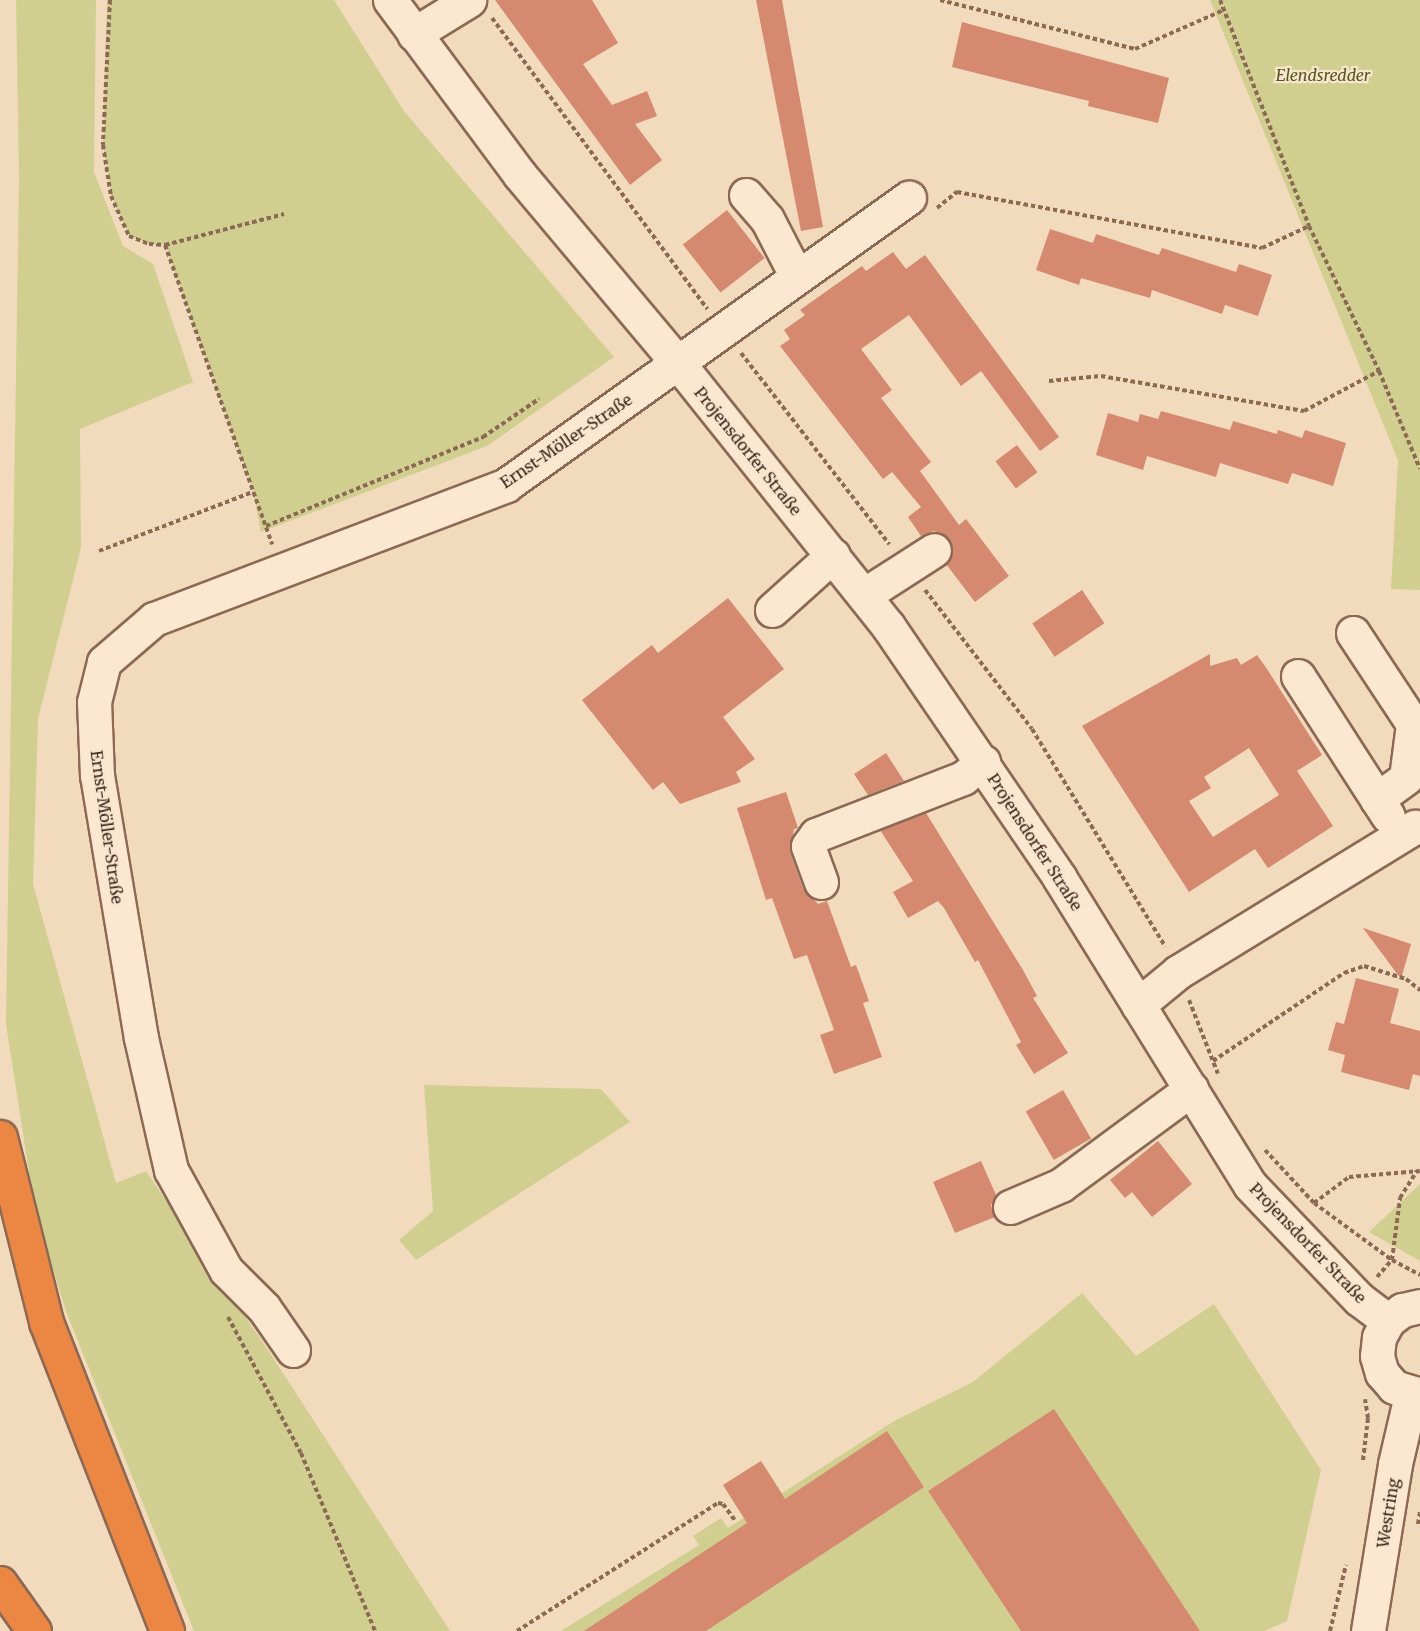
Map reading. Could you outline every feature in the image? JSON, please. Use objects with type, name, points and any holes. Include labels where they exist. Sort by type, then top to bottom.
[{"type":"highway","points":[[0,1137],[46,1322],[167,1631]]},
{"type":"highway","points":[[0,1583],[34,1631]]},
{"type":"street","name":"Projensdorfer Straße","points":[[390,0],[520,175],[678,363],[864,595],[983,762],[1138,1005],[1206,1086],[1250,1185],[1359,1299],[1388,1322]]},
{"type":"street","points":[[414,34],[479,7]]},
{"type":"street","points":[[746,195],[767,219],[797,278]]},
{"type":"street","points":[[678,363],[797,278],[921,205]]},
{"type":"street","name":"Ernst-Möller-Straße","points":[[293,1350],[264,1308],[226,1270],[171,1170],[141,1038],[97,776],[94,702],[104,662],[154,619],[506,485],[678,363]]},
{"type":"street","points":[[864,595],[934,550]]},
{"type":"street","points":[[772,610],[832,555]]},
{"type":"street","points":[[1353,633],[1413,724],[1406,778],[1377,799]]},
{"type":"street","points":[[1138,1005],[1178,972],[1408,831],[1377,799],[1298,676]]},
{"type":"street","points":[[821,882],[808,846],[816,835],[963,778],[983,762]]},
{"type":"street","points":[[1010,1207],[1061,1185],[1206,1086]]},
{"type":"street","points":[[1415,1395],[1394,1387],[1382,1373],[1377,1356],[1379,1337],[1388,1322],[1402,1310],[1420,1306]]},
{"type":"street","name":"Westring","points":[[1368,1631],[1395,1464],[1415,1395]]},
{"type":"path","points":[[110,0],[103,145],[111,196],[129,236],[149,244],[165,245],[284,214]]},
{"type":"path","points":[[940,0],[1135,49],[1224,10]]},
{"type":"path","points":[[1220,0],[1309,226],[1379,371],[1420,469]]},
{"type":"path","points":[[479,7],[724,330],[1032,729],[1149,917],[1178,972],[1213,1060],[1206,1086]]},
{"type":"path","points":[[921,205],[957,192],[1262,248],[1309,226]]},
{"type":"path","points":[[165,245],[261,512]]},
{"type":"path","points":[[1049,381],[1101,376],[1304,411],[1379,371]]},
{"type":"path","points":[[266,526],[483,437],[539,399]]},
{"type":"path","points":[[99,551],[253,492]]},
{"type":"path","points":[[1213,1060],[1344,973],[1364,966],[1406,979],[1420,990]]},
{"type":"path","points":[[1258,1142],[1314,1203],[1392,1260],[1420,1275]]},
{"type":"path","points":[[1314,1203],[1349,1177],[1418,1171]]},
{"type":"path","points":[[1392,1260],[1400,1198],[1418,1171]]},
{"type":"path","points":[[226,1270],[226,1312],[288,1425],[375,1631]]},
{"type":"path","points":[[1363,1462],[1368,1418],[1365,1396]]},
{"type":"path","points":[[517,1631],[718,1503],[723,1504],[736,1522]]},
{"type":"path","points":[[1330,1631],[1347,1561]]},
{"type":"green space","points":[[16,0],[96,0],[94,172],[123,246],[153,264],[193,382],[80,429],[81,548],[38,719],[33,884],[116,1183],[146,1171],[270,1353],[450,1631],[194,1631],[67,1314],[35,1211],[6,1024],[19,178]]},
{"type":"green space","points":[[107,0],[334,0],[404,111],[614,357],[487,446],[261,532],[253,492],[165,245],[149,244],[129,236],[111,196],[103,145]]},
{"type":"green space","name":"Elendsredder","points":[[1210,0],[1420,0],[1420,590],[1391,589],[1398,460]]},
{"type":"green space","points":[[424,1085],[601,1089],[630,1122],[416,1260],[399,1240],[433,1211]]},
{"type":"green space","points":[[1420,1184],[1420,1261],[1369,1232]]},
{"type":"green space","points":[[1082,1293],[1136,1356],[1214,1304],[1321,1470],[1287,1621],[1264,1631],[561,1631],[699,1545],[693,1536],[721,1518],[728,1528],[744,1518],[723,1485],[761,1461],[782,1493],[896,1420],[973,1382]]},
{"type":"building","points":[[495,0],[592,0],[618,43],[583,64],[612,105],[647,91],[657,116],[635,124],[662,160],[630,185]]},
{"type":"building","points":[[756,0],[782,0],[823,227],[801,231]]},
{"type":"building","points":[[962,22],[1169,78],[1158,123],[1088,106],[1089,101],[952,67]]},
{"type":"building","points":[[727,210],[765,258],[720,293],[683,244]]},
{"type":"building","points":[[1050,229],[1093,243],[1096,234],[1159,255],[1162,248],[1236,272],[1239,264],[1272,275],[1258,316],[1225,305],[1222,314],[1152,290],[1150,298],[1081,278],[1079,285],[1036,270]]},
{"type":"building","points":[[893,252],[906,269],[925,255],[1059,437],[1040,451],[981,371],[961,386],[909,315],[861,349],[892,390],[881,398],[931,462],[920,471],[959,525],[966,519],[1009,576],[975,602],[946,564],[953,550],[949,539],[934,531],[921,536],[908,517],[921,507],[892,472],[883,479],[780,346],[790,339],[784,330],[805,315],[800,310],[862,266],[866,271]]},
{"type":"building","points":[[1161,411],[1230,430],[1233,421],[1277,434],[1278,430],[1302,438],[1305,430],[1346,443],[1333,486],[1292,473],[1288,484],[1220,463],[1216,477],[1147,456],[1143,470],[1096,455],[1108,413],[1138,422],[1140,414],[1158,419]]},
{"type":"building","points":[[1017,445],[1037,472],[1016,488],[995,461]]},
{"type":"building","points":[[1082,590],[1104,623],[1055,657],[1032,624]]},
{"type":"building","points":[[728,598],[784,669],[723,717],[755,759],[736,772],[741,782],[680,804],[663,782],[653,790],[582,700],[652,645],[658,653]]},
{"type":"building","points":[[1210,654],[1210,666],[1237,658],[1241,665],[1257,655],[1322,755],[1297,771],[1333,826],[1268,868],[1255,849],[1189,892],[1082,726]],"holes":[[[1249,748],[1279,795],[1213,837],[1189,801],[1211,788],[1204,777]]]},
{"type":"building","points":[[886,753],[904,781],[868,795],[854,774]]},
{"type":"building","points":[[786,792],[798,828],[794,829],[790,852],[803,888],[818,904],[827,901],[851,967],[856,965],[869,1001],[863,1003],[882,1057],[834,1074],[820,1035],[834,1030],[807,955],[794,959],[772,898],[766,900],[737,808]]},
{"type":"building","points":[[926,813],[1023,970],[1037,996],[1033,998],[1068,1053],[1034,1074],[1016,1045],[1021,1042],[978,960],[975,962],[944,908],[938,901],[908,918],[893,892],[913,881],[880,830]]},
{"type":"building","points":[[1363,928],[1411,944],[1401,979]]},
{"type":"building","points":[[1356,978],[1399,989],[1390,1023],[1420,1031],[1420,1076],[1413,1074],[1409,1090],[1341,1072],[1345,1055],[1328,1050],[1336,1022],[1344,1024]]},
{"type":"building","points":[[1063,1090],[1091,1138],[1054,1160],[1026,1112]]},
{"type":"building","points":[[1158,1141],[1192,1184],[1152,1217],[1132,1192],[1125,1198],[1110,1180]]},
{"type":"building","points":[[981,1161],[996,1195],[991,1205],[995,1217],[955,1233],[933,1182]]},
{"type":"building","points":[[1054,1409],[1200,1631],[1021,1631],[928,1491]]},
{"type":"building","points":[[887,1431],[924,1487],[706,1631],[584,1631],[747,1523],[723,1485],[761,1461],[785,1499]]}]
